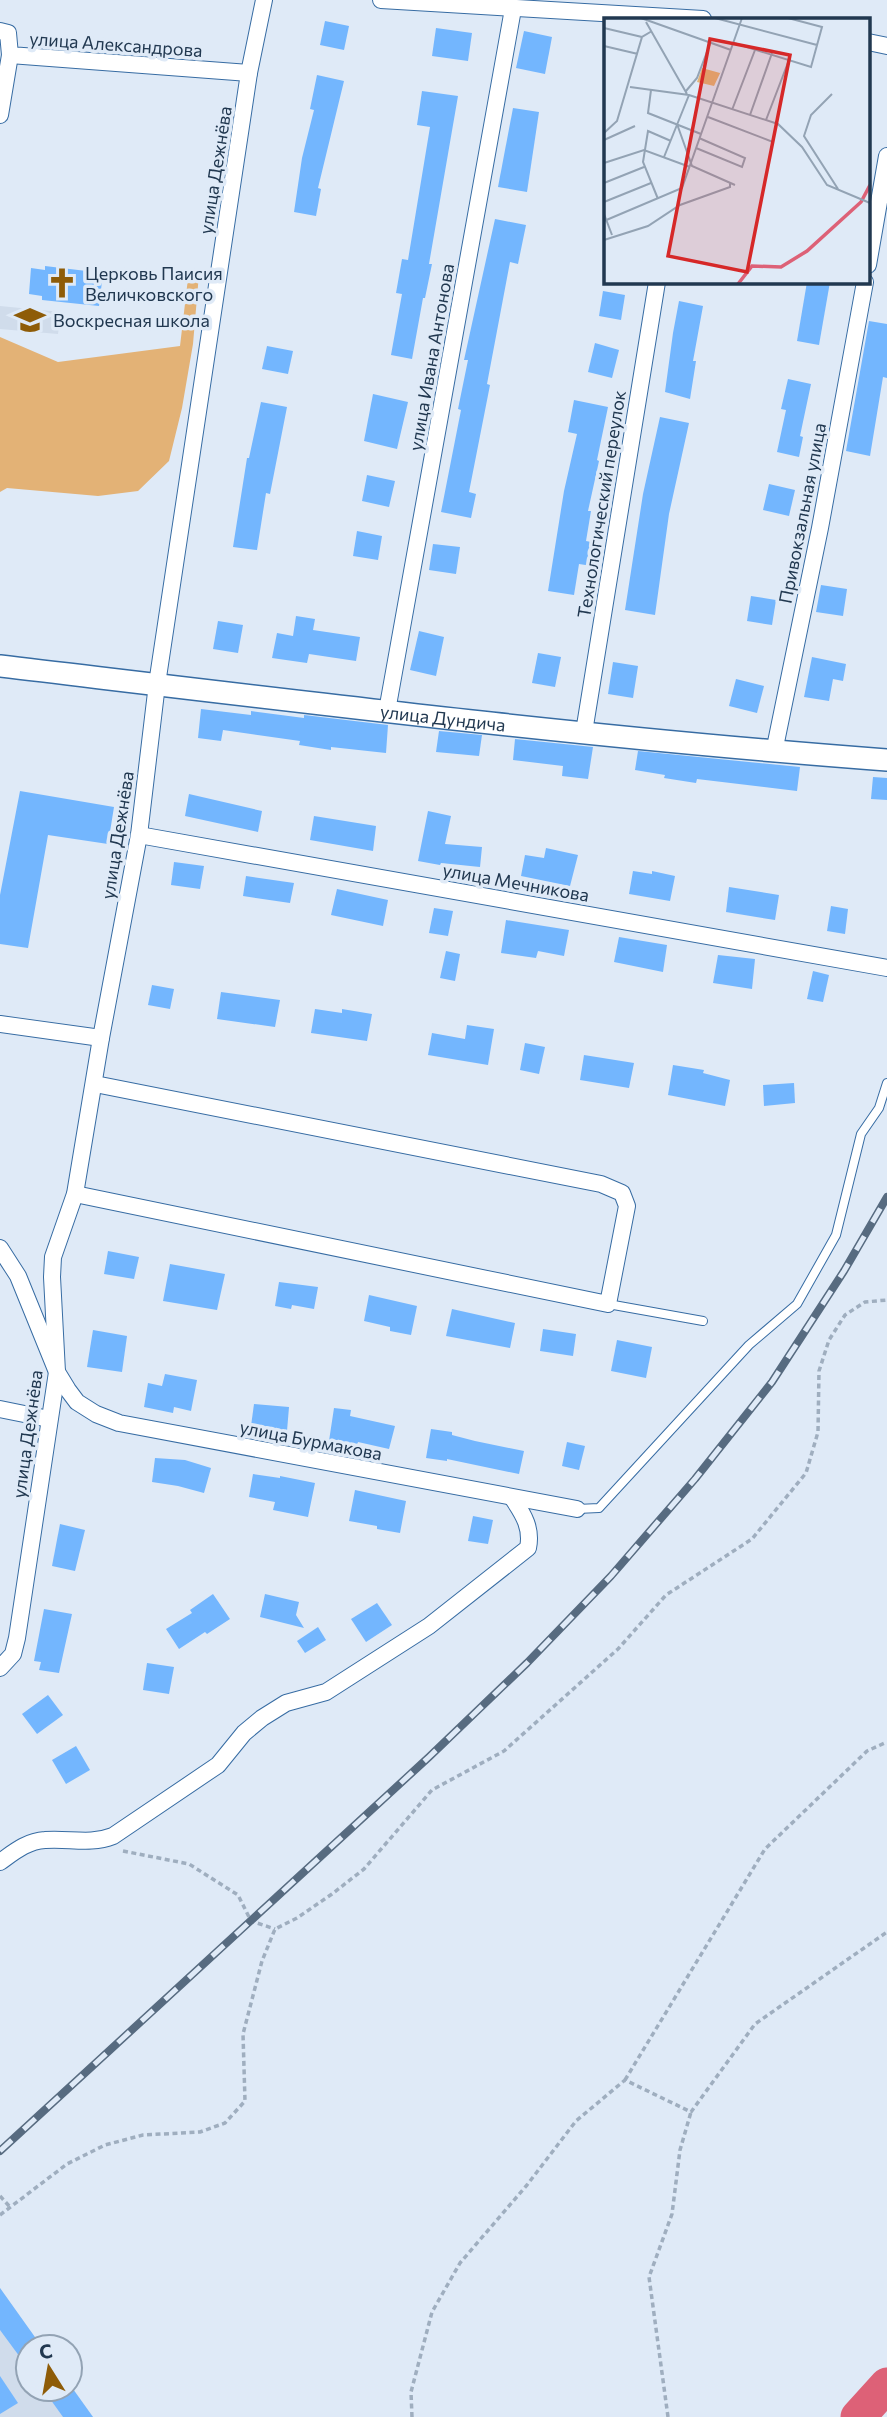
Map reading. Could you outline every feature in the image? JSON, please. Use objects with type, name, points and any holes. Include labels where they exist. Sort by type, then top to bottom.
[{"type":"street","name":"улица Дежнёва","points":[[0,1668],[13,1654],[17,1638],[57,1372],[53,1257],[75,1194],[139,835],[157,684],[250,73],[264,0]]},
{"type":"street","points":[[381,0],[682,18]]},
{"type":"street","name":"улица Ивана Антонова","points":[[387,711],[513,9]]},
{"type":"street","name":"улица Александрова","points":[[0,31],[8,33],[9,55],[250,73]]},
{"type":"street","points":[[0,115],[9,55]]},
{"type":"street","points":[[870,254],[887,156]]},
{"type":"street","name":"Технологический переулок","points":[[584,732],[657,284]]},
{"type":"street","name":"Привокзальная улица","points":[[774,752],[820,528],[865,284]]},
{"type":"street","name":"улица Дундича","points":[[0,666],[584,732],[774,752],[887,760]]},
{"type":"street","name":"улица Мечникова","points":[[139,835],[887,968]]},
{"type":"street","points":[[0,1024],[101,1038]]},
{"type":"street","points":[[75,1194],[608,1304],[627,1206],[622,1193],[601,1184],[95,1084]]},
{"type":"street","name":"улица Бурмакова","points":[[0,1248],[18,1276],[57,1372],[77,1402],[96,1414],[119,1423],[577,1509]]},
{"type":"street","points":[[0,1409],[48,1419]]},
{"type":"street","points":[[0,1862],[20,1847],[44,1840],[102,1840],[113,1836],[218,1765],[244,1733],[262,1718],[286,1703],[326,1692],[429,1626],[528,1548],[530,1537],[525,1517],[513,1499]]},
{"type":"lane","points":[[577,1509],[599,1508],[749,1345],[797,1304],[836,1235],[861,1134],[879,1108],[887,1083]]},
{"type":"lane","points":[[608,1304],[703,1321]]},
{"type":"path","points":[[0,2216],[67,2164],[105,2145],[143,2135],[200,2132],[225,2123],[245,2101],[243,2035],[262,1961],[275,1929],[321,1902],[364,1869],[432,1790],[504,1751],[618,1649],[666,1595],[752,1539],[806,1472],[818,1432],[819,1371],[829,1340],[845,1315],[865,1303],[887,1300]]},
{"type":"path","points":[[412,2417],[411,2392],[432,2312],[460,2263],[527,2185],[576,2121],[625,2080],[765,1849],[867,1751],[887,1742]]},
{"type":"path","points":[[114,1849],[189,1864],[238,1895],[251,1921],[275,1929]]},
{"type":"path","points":[[668,2417],[649,2277],[673,2214],[680,2150],[691,2112],[755,2024],[887,1932]]},
{"type":"path","points":[[625,2080],[691,2112]]},
{"type":"path","points":[[0,2196],[10,2207]]},
{"type":"shaded area","points":[[189,270],[199,274],[193,344],[169,461],[138,491],[98,496],[7,488],[0,492],[0,337],[58,362],[180,346]]},
{"type":"shaded area","name":"Воскресная школа","points":[[0,306],[61,312],[58,334],[0,329]]},
{"type":"shaded area","points":[[0,2288],[32,2333],[14,2333],[14,2403],[83,2403],[93,2417],[0,2417]]},
{"type":"building","points":[[325,21],[349,26],[344,50],[320,45]]},
{"type":"building","points":[[436,28],[472,33],[468,61],[432,56]]},
{"type":"building","points":[[524,31],[552,37],[545,74],[516,68]]},
{"type":"building","points":[[317,75],[344,81],[318,188],[321,189],[316,216],[294,212],[302,158],[314,110],[310,109]]},
{"type":"building","points":[[422,91],[458,96],[429,264],[432,264],[412,359],[391,355],[402,294],[396,293],[402,259],[408,260],[430,127],[417,125]]},
{"type":"building","points":[[513,108],[539,112],[527,192],[498,187]]},
{"type":"building","points":[[495,219],[526,225],[518,264],[510,262],[487,384],[490,385],[469,492],[476,494],[471,518],[441,512],[461,410],[458,409],[468,360],[464,360]]},
{"type":"building","name":"Церковь Паисия Величковского","points":[[45,266],[103,273],[99,306],[42,300],[42,296],[29,294],[31,268],[45,270]]},
{"type":"building","points":[[807,284],[830,284],[819,345],[797,341]]},
{"type":"building","points":[[603,291],[625,295],[621,320],[599,316]]},
{"type":"building","points":[[679,301],[703,306],[693,361],[696,361],[690,399],[665,392]]},
{"type":"building","points":[[869,321],[887,324],[887,378],[883,377],[870,456],[846,451]]},
{"type":"building","points":[[595,343],[619,350],[612,378],[588,372]]},
{"type":"building","points":[[267,346],[293,351],[288,374],[262,369]]},
{"type":"building","points":[[788,379],[811,384],[800,436],[803,437],[799,457],[777,452],[786,410],[781,409]]},
{"type":"building","points":[[373,394],[408,402],[397,449],[364,441]]},
{"type":"building","points":[[574,400],[608,407],[588,511],[591,511],[586,541],[596,543],[592,566],[579,564],[574,595],[548,591],[564,491],[577,434],[568,432]]},
{"type":"building","points":[[261,402],[287,407],[270,494],[266,493],[257,550],[233,547],[247,458]]},
{"type":"building","points":[[660,417],[689,423],[669,514],[655,615],[625,610],[643,494]]},
{"type":"building","points":[[367,475],[395,481],[389,507],[362,501]]},
{"type":"building","points":[[769,484],[795,490],[789,516],[763,510]]},
{"type":"building","points":[[357,531],[382,536],[378,560],[353,556]]},
{"type":"building","points":[[433,544],[460,547],[456,574],[429,570]]},
{"type":"building","points":[[821,585],[847,589],[843,616],[816,612]]},
{"type":"building","points":[[751,596],[776,600],[772,625],[747,621]]},
{"type":"building","points":[[296,616],[315,619],[313,630],[360,637],[356,661],[309,654],[307,663],[272,658],[277,633],[293,636]]},
{"type":"building","points":[[218,621],[243,625],[238,653],[213,649]]},
{"type":"building","points":[[419,631],[444,637],[436,676],[410,670]]},
{"type":"building","points":[[538,653],[561,657],[555,687],[532,683]]},
{"type":"building","points":[[812,657],[846,664],[843,681],[833,679],[829,701],[804,697]]},
{"type":"building","points":[[613,662],[638,666],[633,698],[608,694]]},
{"type":"building","points":[[736,679],[764,686],[757,713],[729,706]]},
{"type":"building","points":[[201,709],[251,715],[251,711],[304,718],[304,715],[388,725],[386,753],[331,747],[331,750],[299,745],[300,741],[223,730],[221,741],[198,738]]},
{"type":"building","points":[[439,731],[482,735],[479,756],[436,752]]},
{"type":"building","points":[[515,739],[593,747],[588,779],[562,776],[563,766],[513,760]]},
{"type":"building","points":[[638,751],[800,767],[797,791],[697,779],[696,783],[664,778],[665,775],[635,770]]},
{"type":"building","points":[[873,777],[887,778],[887,800],[871,799]]},
{"type":"building","points":[[20,791],[114,807],[108,844],[48,835],[28,948],[0,944],[0,895]]},
{"type":"building","points":[[189,794],[262,811],[258,832],[185,816]]},
{"type":"building","points":[[428,811],[451,816],[445,844],[482,847],[480,867],[418,861]]},
{"type":"building","points":[[314,816],[376,826],[373,851],[310,840]]},
{"type":"building","points":[[546,848],[578,855],[570,886],[521,876],[525,855],[544,858]]},
{"type":"building","points":[[174,862],[204,866],[200,889],[171,885]]},
{"type":"building","points":[[633,871],[652,874],[652,871],[675,876],[670,901],[629,894]]},
{"type":"building","points":[[246,876],[294,883],[290,903],[243,896]]},
{"type":"building","points":[[729,887],[779,895],[775,920],[726,912]]},
{"type":"building","points":[[337,889],[388,900],[383,926],[331,915]]},
{"type":"building","points":[[831,906],[848,909],[845,934],[827,931]]},
{"type":"building","points":[[434,908],[453,911],[448,936],[429,933]]},
{"type":"building","points":[[506,920],[569,930],[564,956],[538,951],[536,958],[501,953]]},
{"type":"building","points":[[619,937],[667,945],[663,972],[614,962]]},
{"type":"building","points":[[446,951],[460,954],[455,981],[440,978]]},
{"type":"building","points":[[718,955],[755,959],[752,989],[713,983]]},
{"type":"building","points":[[813,971],[829,975],[823,1002],[807,999]]},
{"type":"building","points":[[152,985],[174,989],[170,1009],[148,1005]]},
{"type":"building","points":[[221,992],[280,1000],[275,1027],[217,1019]]},
{"type":"building","points":[[315,1009],[342,1013],[342,1009],[372,1014],[367,1041],[311,1033]]},
{"type":"building","points":[[467,1025],[494,1029],[488,1065],[428,1055],[432,1033],[465,1039]]},
{"type":"building","points":[[525,1043],[545,1047],[539,1074],[520,1070]]},
{"type":"building","points":[[584,1055],[634,1063],[629,1088],[580,1080]]},
{"type":"building","points":[[673,1065],[704,1070],[703,1073],[730,1080],[725,1106],[668,1095]]},
{"type":"building","points":[[794,1083],[795,1103],[764,1106],[763,1085]]},
{"type":"building","points":[[108,1251],[139,1257],[134,1279],[104,1274]]},
{"type":"building","points":[[170,1264],[225,1274],[217,1310],[163,1301]]},
{"type":"building","points":[[279,1282],[318,1287],[314,1309],[292,1305],[291,1309],[275,1306]]},
{"type":"building","points":[[369,1295],[417,1306],[411,1335],[390,1331],[390,1327],[364,1321]]},
{"type":"building","points":[[452,1309],[515,1323],[510,1348],[446,1336]]},
{"type":"building","points":[[543,1329],[576,1334],[573,1356],[540,1351]]},
{"type":"building","points":[[93,1330],[127,1336],[122,1372],[87,1367]]},
{"type":"building","points":[[617,1340],[652,1347],[646,1378],[611,1371]]},
{"type":"building","points":[[165,1374],[197,1380],[191,1411],[174,1407],[173,1413],[144,1407],[148,1383],[162,1386]]},
{"type":"building","points":[[254,1404],[289,1407],[287,1431],[251,1426]]},
{"type":"building","points":[[334,1408],[351,1410],[350,1416],[395,1426],[389,1449],[358,1442],[357,1446],[329,1441]]},
{"type":"building","points":[[431,1429],[524,1451],[519,1474],[447,1459],[426,1458]]},
{"type":"building","points":[[567,1442],[585,1446],[579,1470],[562,1466]]},
{"type":"building","points":[[155,1458],[185,1460],[211,1468],[204,1493],[152,1482]]},
{"type":"building","points":[[253,1474],[315,1483],[308,1517],[273,1510],[275,1502],[249,1497]]},
{"type":"building","points":[[355,1490],[406,1501],[400,1533],[349,1521]]},
{"type":"building","points":[[473,1516],[493,1520],[488,1544],[468,1541]]},
{"type":"building","points":[[60,1524],[85,1530],[75,1571],[52,1566]]},
{"type":"building","points":[[213,1594],[230,1619],[179,1649],[166,1629],[192,1613],[190,1610]]},
{"type":"building","points":[[265,1594],[299,1602],[296,1615],[304,1628],[260,1617]]},
{"type":"building","points":[[377,1603],[392,1625],[366,1642],[351,1619]]},
{"type":"building","points":[[44,1609],[72,1614],[59,1673],[39,1670],[41,1662],[34,1661]]},
{"type":"building","points":[[318,1627],[326,1640],[305,1653],[297,1641]]},
{"type":"building","points":[[147,1663],[174,1667],[169,1694],[143,1690]]},
{"type":"building","points":[[48,1695],[63,1715],[37,1734],[22,1714]]},
{"type":"building","points":[[76,1746],[90,1770],[66,1784],[52,1760]]},
{"type":"building","points":[[0,2288],[32,2333],[14,2333],[14,2349],[0,2330]]},
{"type":"building","points":[[0,2376],[14,2397],[14,2403],[18,2403],[0,2414]]},
{"type":"building","points":[[53,2403],[83,2403],[93,2417],[63,2417]]},
{"type":"waterway","points":[[858,2417],[887,2385]]},
{"type":"railway","points":[[0,2151],[429,1757],[527,1663],[611,1576],[695,1479],[772,1382],[844,1271],[887,1197]]},
{"type":"place","name":"Церковь Паисия Величковского","points":[[62,283]]},
{"type":"place","name":"Воскресная школа","points":[[30,320]]}]
